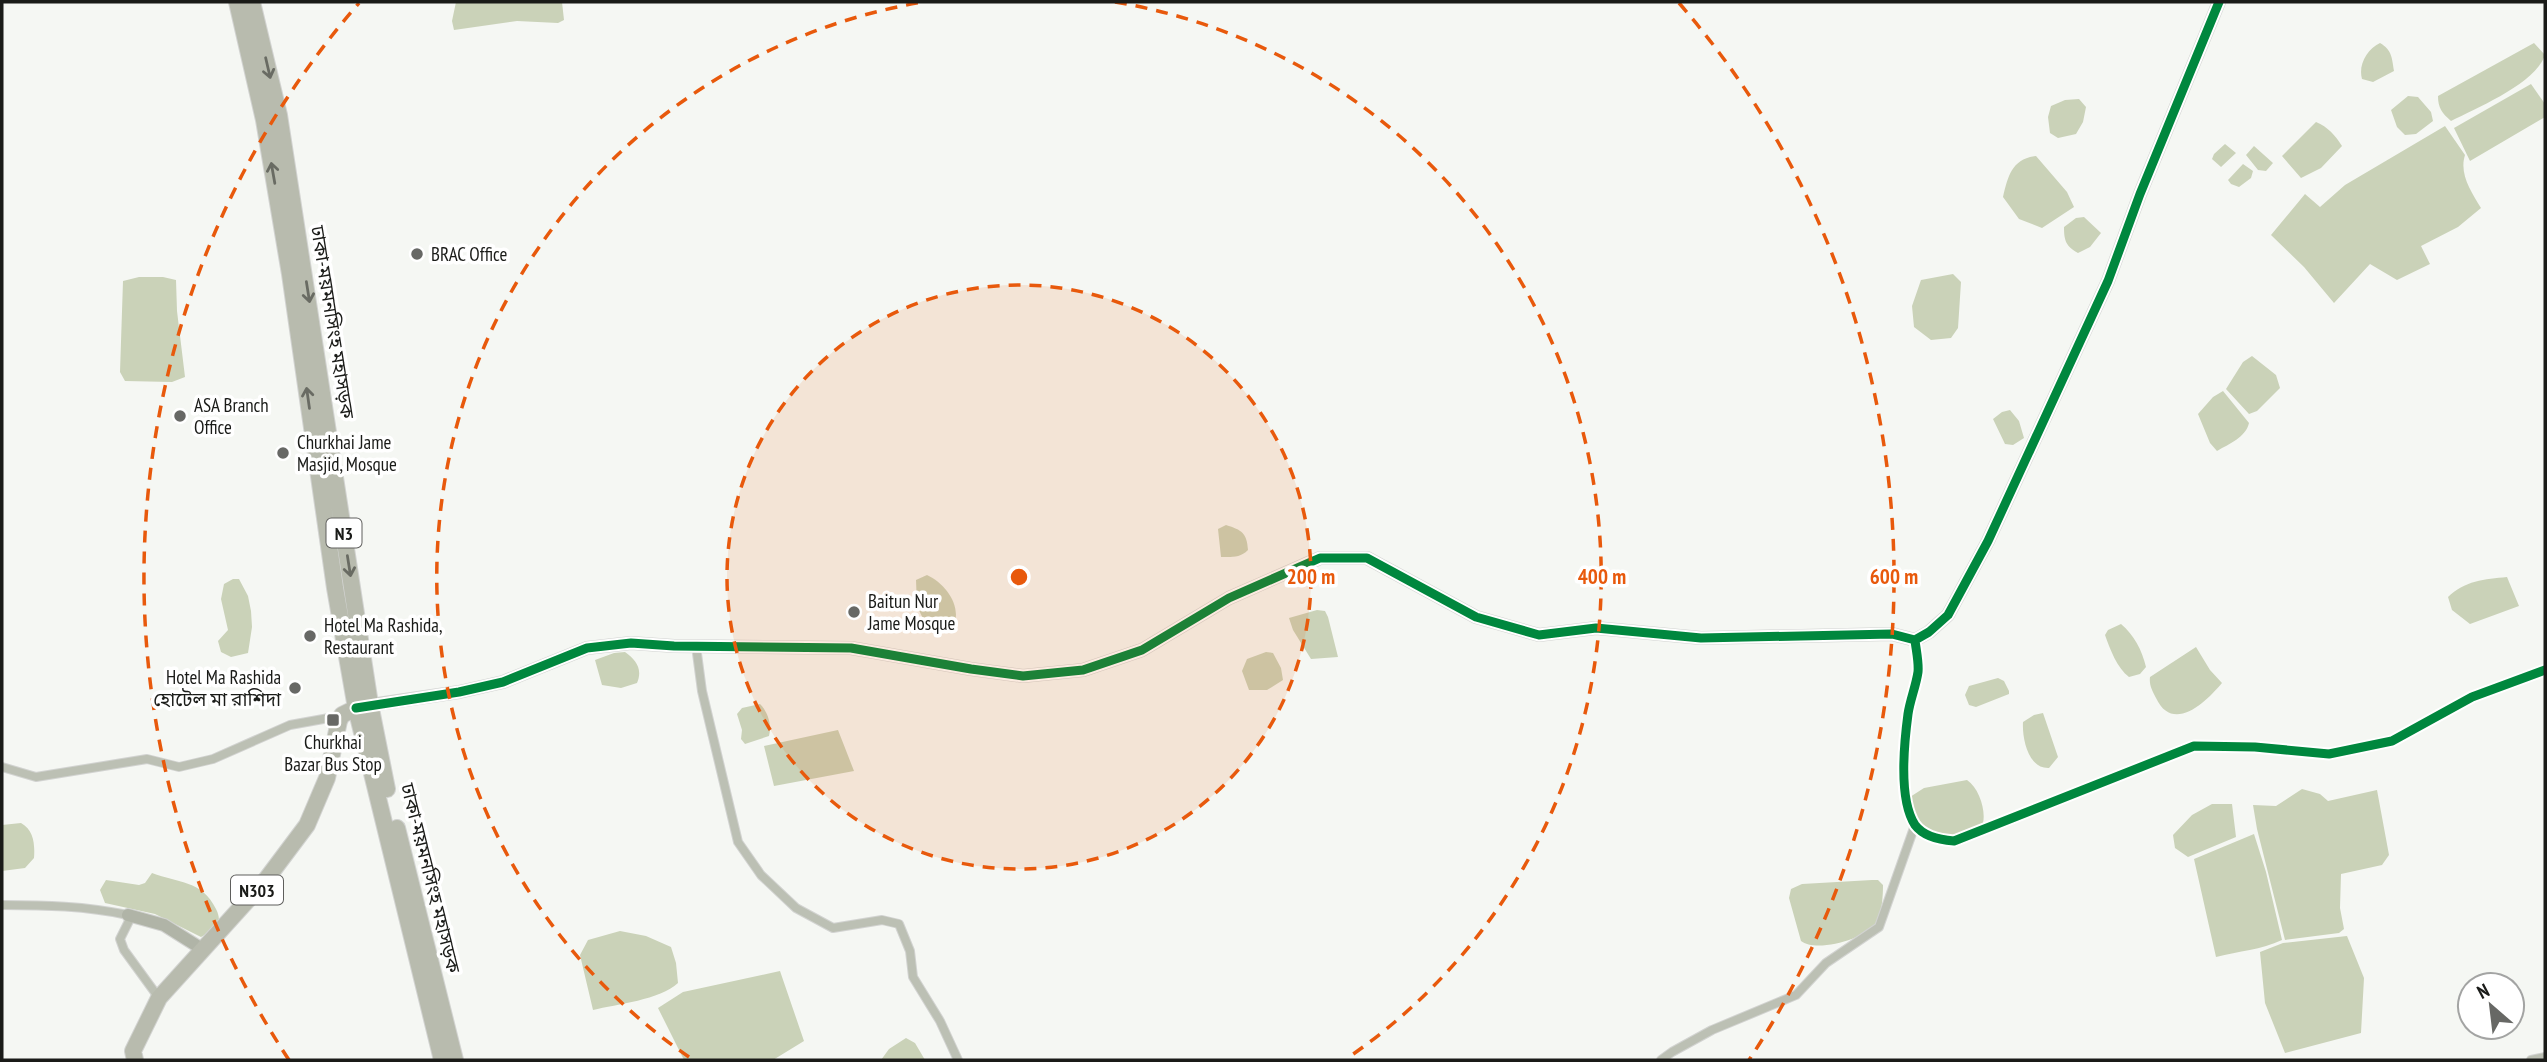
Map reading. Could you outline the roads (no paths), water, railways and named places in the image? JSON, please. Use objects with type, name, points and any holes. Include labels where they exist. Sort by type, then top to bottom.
[{"type":"highway","name":"N3","points":[[237,2],[264,120],[290,274],[335,588],[356,709]]},
{"type":"highway","name":"ঢাকা-ময়মনসিংহ মহাসড়ক","points":[[252,2],[279,115],[356,709],[443,1060]]},
{"type":"highway","name":"ঢাকা-ময়মনসিংহ মহাসড়ক","points":[[356,709],[383,774],[455,1060]]},
{"type":"highway","name":"N303","points":[[135,1060],[133,1051],[159,998],[265,881],[307,825],[327,778],[339,722],[356,709]]},
{"type":"street","points":[[2,767],[36,777],[147,760],[180,767],[213,759],[290,725],[356,709],[503,682],[587,648],[631,643],[851,648],[1023,676],[1083,670],[1142,650],[1229,598],[1320,558],[1367,558],[1476,617],[1539,635],[1596,628],[1701,638],[1892,634],[1915,640],[1948,615],[1987,541],[2108,281],[2140,194],[2219,2]]},
{"type":"street","points":[[1915,640],[1919,669],[1908,713],[1904,776],[1906,802],[1915,825],[1925,834],[1954,841],[2194,746],[2255,747],[2329,754],[2392,741],[2472,697],[2545,670]]},
{"type":"street","points":[[696,646],[702,691],[738,842],[761,875],[796,908],[833,928],[881,920],[899,924],[911,951],[912,977],[940,1021],[958,1060]]},
{"type":"street","points":[[1661,1060],[1712,1030],[1796,995],[1826,963],[1879,927],[1915,825]]},
{"type":"street","points":[[2,905],[79,906],[128,915],[164,925],[202,949]]},
{"type":"street","points":[[128,915],[129,921],[120,939],[124,950],[159,998]]},
{"type":"street","points":[[2531,1060],[2545,1058]]},
{"type":"place","name":"BRAC Office","points":[[417,254]]},
{"type":"place","name":"ASA Branch Office","points":[[180,416]]},
{"type":"place","name":"Churkhai Jame Masjid, Mosque","points":[[283,453]]},
{"type":"place","name":"Baitun Nur Jame Mosque","points":[[854,612]]},
{"type":"place","name":"Hotel Ma Rashida, Restaurant","points":[[310,636]]},
{"type":"place","name":"Hotel Ma Rashida হোটেল মা রাশিদা","points":[[295,688]]},
{"type":"place","name":"Churkhai Bazar Bus Stop","points":[[333,720]]}]
